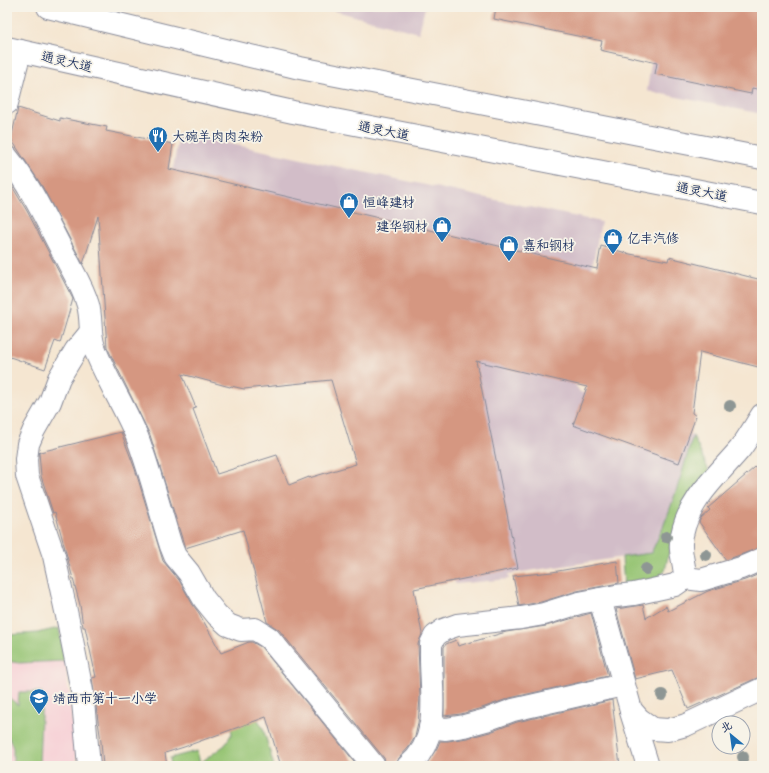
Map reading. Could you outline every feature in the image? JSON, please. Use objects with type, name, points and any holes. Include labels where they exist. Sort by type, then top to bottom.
[{"type":"street","points":[[48,7],[300,68],[762,158]]},
{"type":"street","points":[[7,104],[14,49]]},
{"type":"street","name":"通灵大道","points":[[14,49],[293,112],[762,203]]},
{"type":"street","points":[[7,157],[32,194],[82,288],[91,318],[90,333],[100,363],[138,439],[175,556],[189,574],[204,599],[217,615],[228,625],[240,630],[256,629],[269,638],[374,766]]},
{"type":"street","points":[[89,766],[82,691],[69,625],[54,556],[27,476],[26,459],[28,444],[50,402],[59,378],[76,350],[90,333]]},
{"type":"street","points":[[685,578],[685,567],[680,549],[682,534],[686,522],[702,493],[712,479],[740,449],[762,415]]},
{"type":"street","points":[[408,766],[417,759],[428,737],[434,706],[431,644],[435,636],[443,630],[457,625],[544,614],[579,603],[634,594],[675,585],[685,578],[701,580],[734,570],[762,559]]},
{"type":"street","points":[[600,599],[623,684],[648,766]]},
{"type":"street","points":[[430,726],[446,729],[464,726],[513,710],[623,684]]},
{"type":"street","points":[[631,710],[639,719],[653,729],[668,730],[686,725],[762,689]]},
{"type":"shaded area","points":[[320,7],[425,7],[419,33]]},
{"type":"shaded area","points":[[762,7],[762,114],[647,91],[659,9]]},
{"type":"shaded area","points":[[179,133],[601,222],[571,375],[574,383],[580,392],[693,436],[671,508],[651,553],[508,574],[509,579],[455,584],[412,371],[164,225]]},
{"type":"shaded area","name":"靖西市第十一小学","points":[[7,661],[19,663],[65,661],[77,766],[7,766]]},
{"type":"green space","points":[[693,436],[709,471],[671,542],[665,571],[654,580],[624,587],[622,557],[651,553],[669,510]]},
{"type":"green space","points":[[59,628],[65,661],[19,663],[7,661],[7,635],[37,633]]},
{"type":"green space","points":[[19,692],[42,692],[39,766],[13,766],[13,748],[7,733],[7,696],[18,705]]},
{"type":"green space","points":[[252,710],[263,728],[274,766],[171,766],[170,758],[197,751],[200,763],[225,745],[232,733],[229,720]]},
{"type":"building","points":[[496,7],[762,7],[762,90],[752,88],[751,94],[655,74],[657,63],[600,50],[602,41],[494,19]]},
{"type":"building","points":[[18,108],[60,121],[60,118],[107,127],[106,131],[173,144],[169,169],[597,269],[601,246],[630,254],[668,261],[669,257],[762,280],[762,368],[700,352],[692,413],[696,416],[679,463],[573,425],[587,387],[476,361],[518,568],[414,589],[422,634],[418,644],[420,698],[418,723],[415,737],[409,747],[399,758],[396,766],[386,766],[384,758],[279,630],[267,622],[243,530],[185,548],[150,435],[107,347],[98,216],[83,264],[42,186],[11,139]],"holes":[[[182,374],[230,387],[244,389],[331,380],[356,464],[309,477],[289,485],[277,455],[217,474],[193,409],[196,408]]]},
{"type":"building","points":[[7,178],[27,211],[73,299],[60,343],[55,341],[45,369],[7,356]]},
{"type":"building","points":[[121,432],[135,469],[163,561],[179,580],[221,653],[249,642],[261,647],[358,766],[281,766],[266,717],[165,753],[167,766],[103,766],[92,678],[96,677],[85,627],[83,627],[80,605],[55,512],[53,513],[41,476],[39,453]]},
{"type":"building","points":[[762,461],[762,547],[726,560],[699,522],[701,518],[710,510],[708,508]]},
{"type":"building","points":[[617,561],[619,583],[577,591],[541,602],[519,606],[513,576],[552,572]]},
{"type":"building","points":[[762,573],[762,677],[688,709],[672,670],[635,679],[616,609],[643,605],[646,618],[666,606],[668,611],[708,591],[745,580]]},
{"type":"building","points":[[591,613],[608,676],[510,698],[461,714],[444,716],[444,647],[446,644],[456,640],[458,646],[506,632],[546,626]]},
{"type":"building","points":[[612,700],[620,766],[425,766],[440,741],[467,738],[490,732],[517,722]]},
{"type":"place","name":"大碗羊肉肉杂粉","points":[[158,153]]},
{"type":"place","name":"恒峰建材","points":[[349,219]]},
{"type":"place","name":"建华钢材","points":[[442,243]]},
{"type":"place","name":"亿丰汽修","points":[[613,255]]},
{"type":"place","name":"嘉和钢材","points":[[509,262]]},
{"type":"place","name":"靖西市第十一小学","points":[[39,715]]}]
